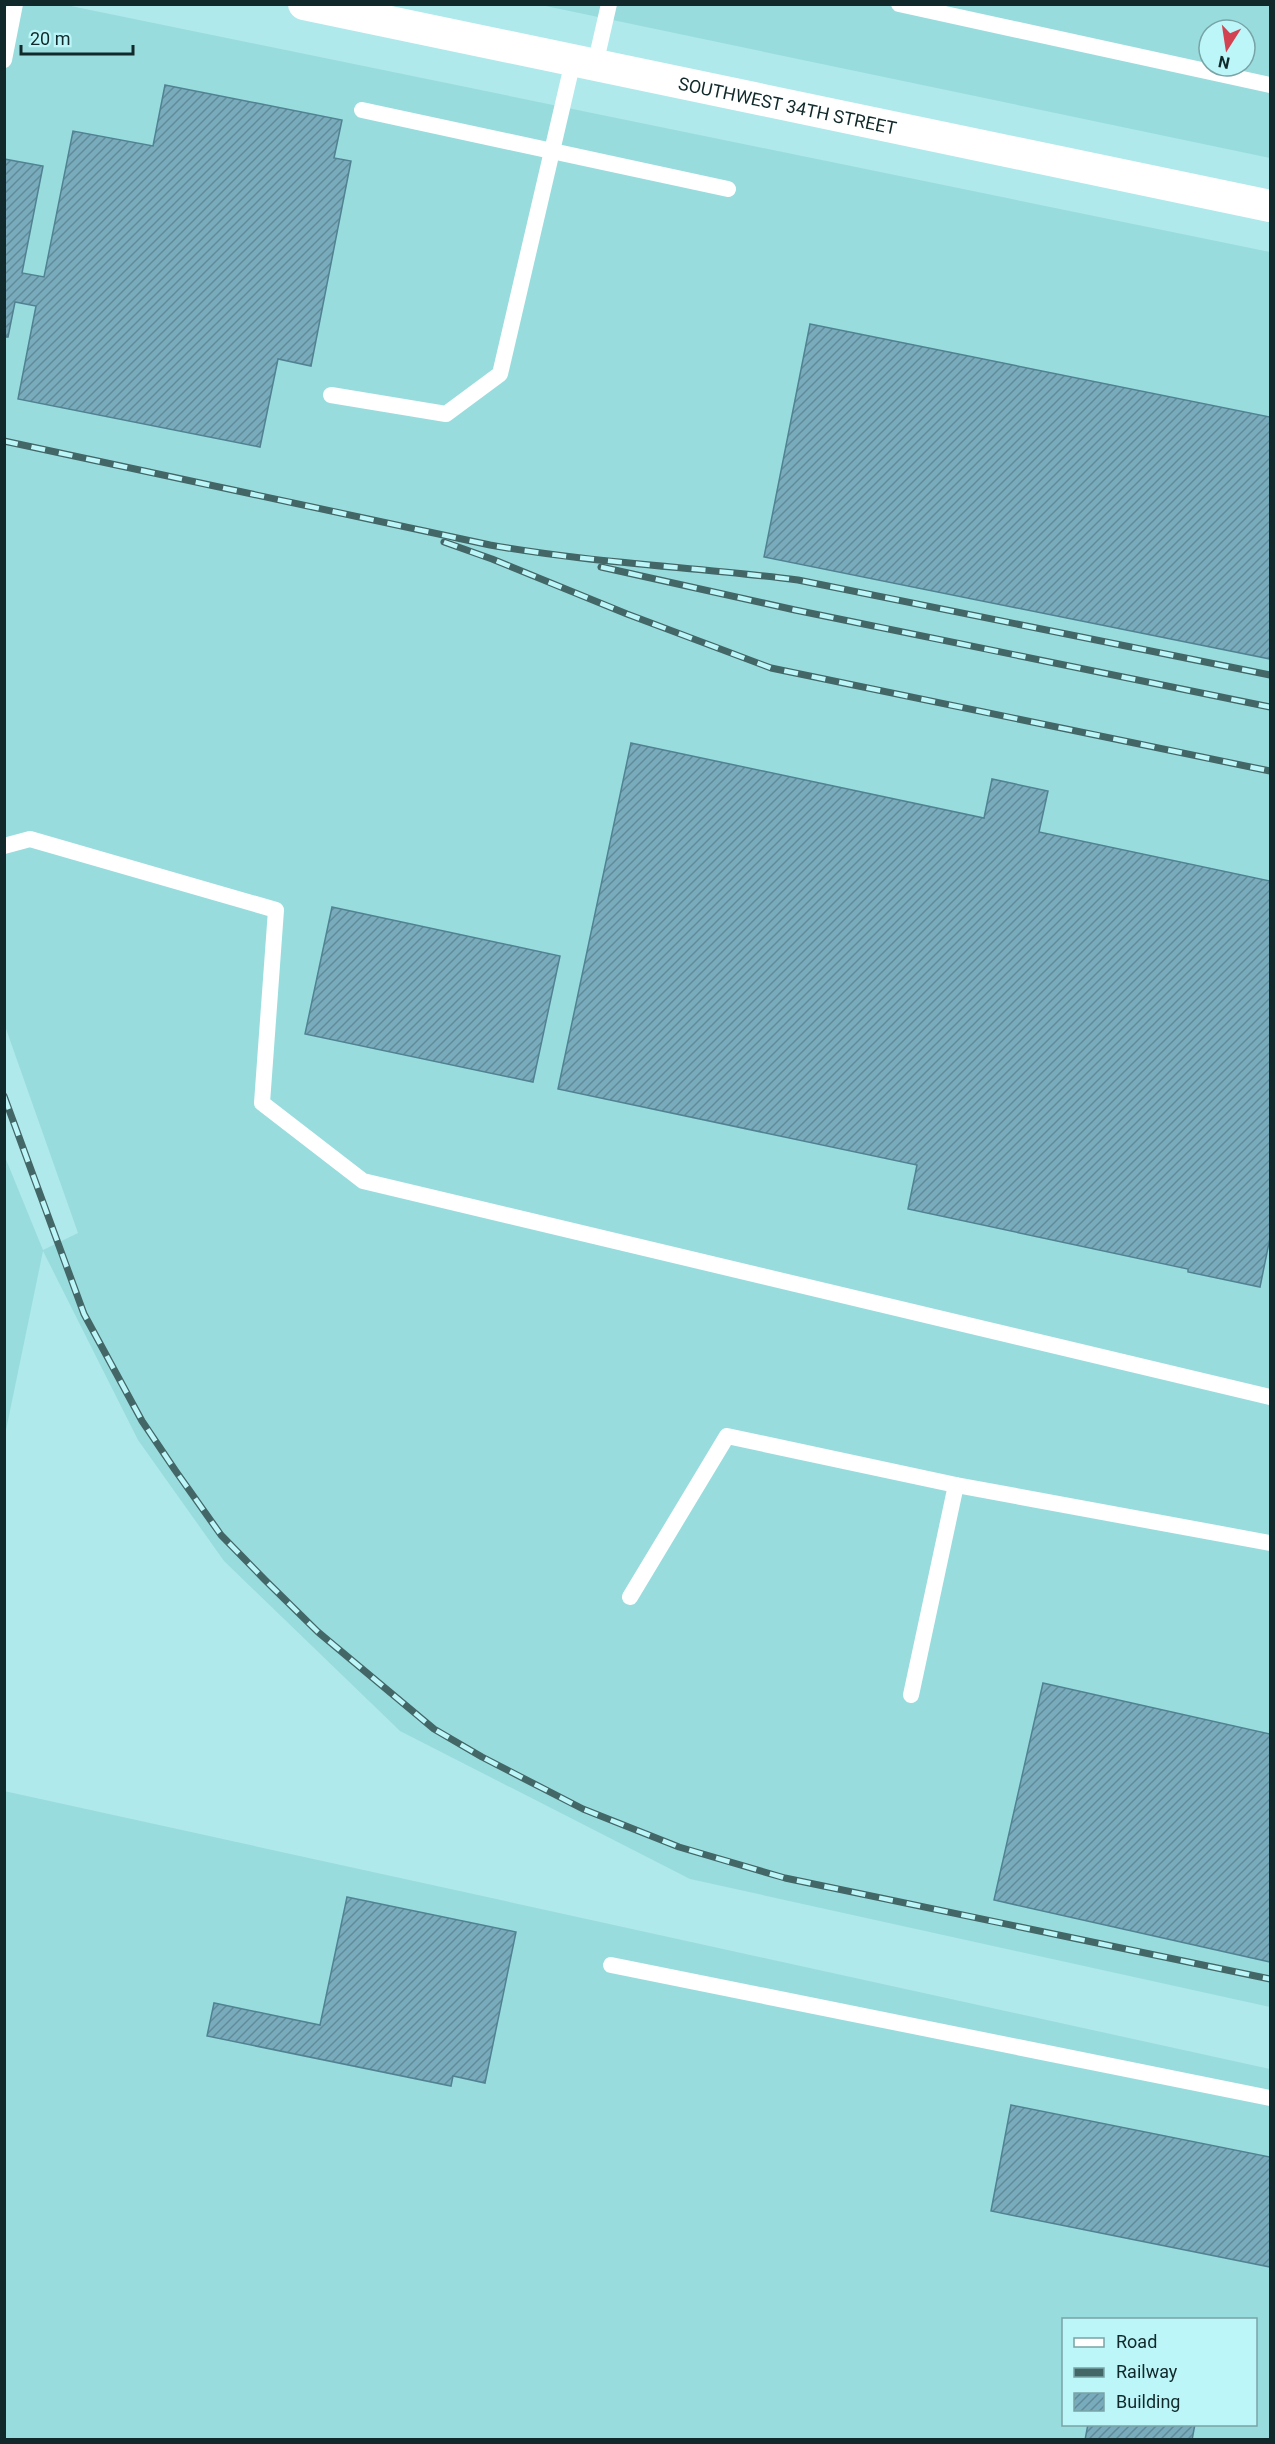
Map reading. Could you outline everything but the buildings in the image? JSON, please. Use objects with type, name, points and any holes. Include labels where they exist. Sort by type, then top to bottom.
[{"type":"street","name":"SOUTHWEST 34TH STREET","points":[[304,4],[1270,206]]},
{"type":"lane","points":[[4,60],[15,4]]},
{"type":"lane","points":[[331,395],[446,414],[500,374],[552,151],[584,63],[609,4]]},
{"type":"lane","points":[[899,4],[1270,85]]},
{"type":"lane","points":[[362,110],[728,189]]},
{"type":"lane","points":[[4,846],[30,838],[276,910],[262,1103],[363,1180],[1270,1397]]},
{"type":"lane","points":[[630,1597],[727,1436],[956,1485],[1270,1543]]},
{"type":"lane","points":[[911,1695],[956,1485]]},
{"type":"lane","points":[[611,1965],[1270,2098]]},
{"type":"shaded area","points":[[5,5],[66,5],[1270,252],[1270,2007],[690,1879],[400,1731],[224,1561],[138,1440],[43,1251],[5,1435],[5,1157],[43,1250],[78,1233],[5,1026]]},
{"type":"shaded area","points":[[541,5],[1270,5],[1270,158]]},
{"type":"shaded area","points":[[4,1791],[1270,2069],[1270,2439],[5,2439]]},
{"type":"railway","points":[[4,441],[490,545],[605,561],[798,580],[1270,675]]},
{"type":"railway","points":[[444,542],[771,668],[1270,771]]},
{"type":"railway","points":[[601,567],[795,610],[1270,707]]},
{"type":"railway","points":[[4,1096],[84,1314],[142,1421],[175,1470],[221,1535],[265,1580],[318,1632],[434,1729],[482,1757],[583,1809],[679,1847],[785,1878],[1270,1979]]}]
